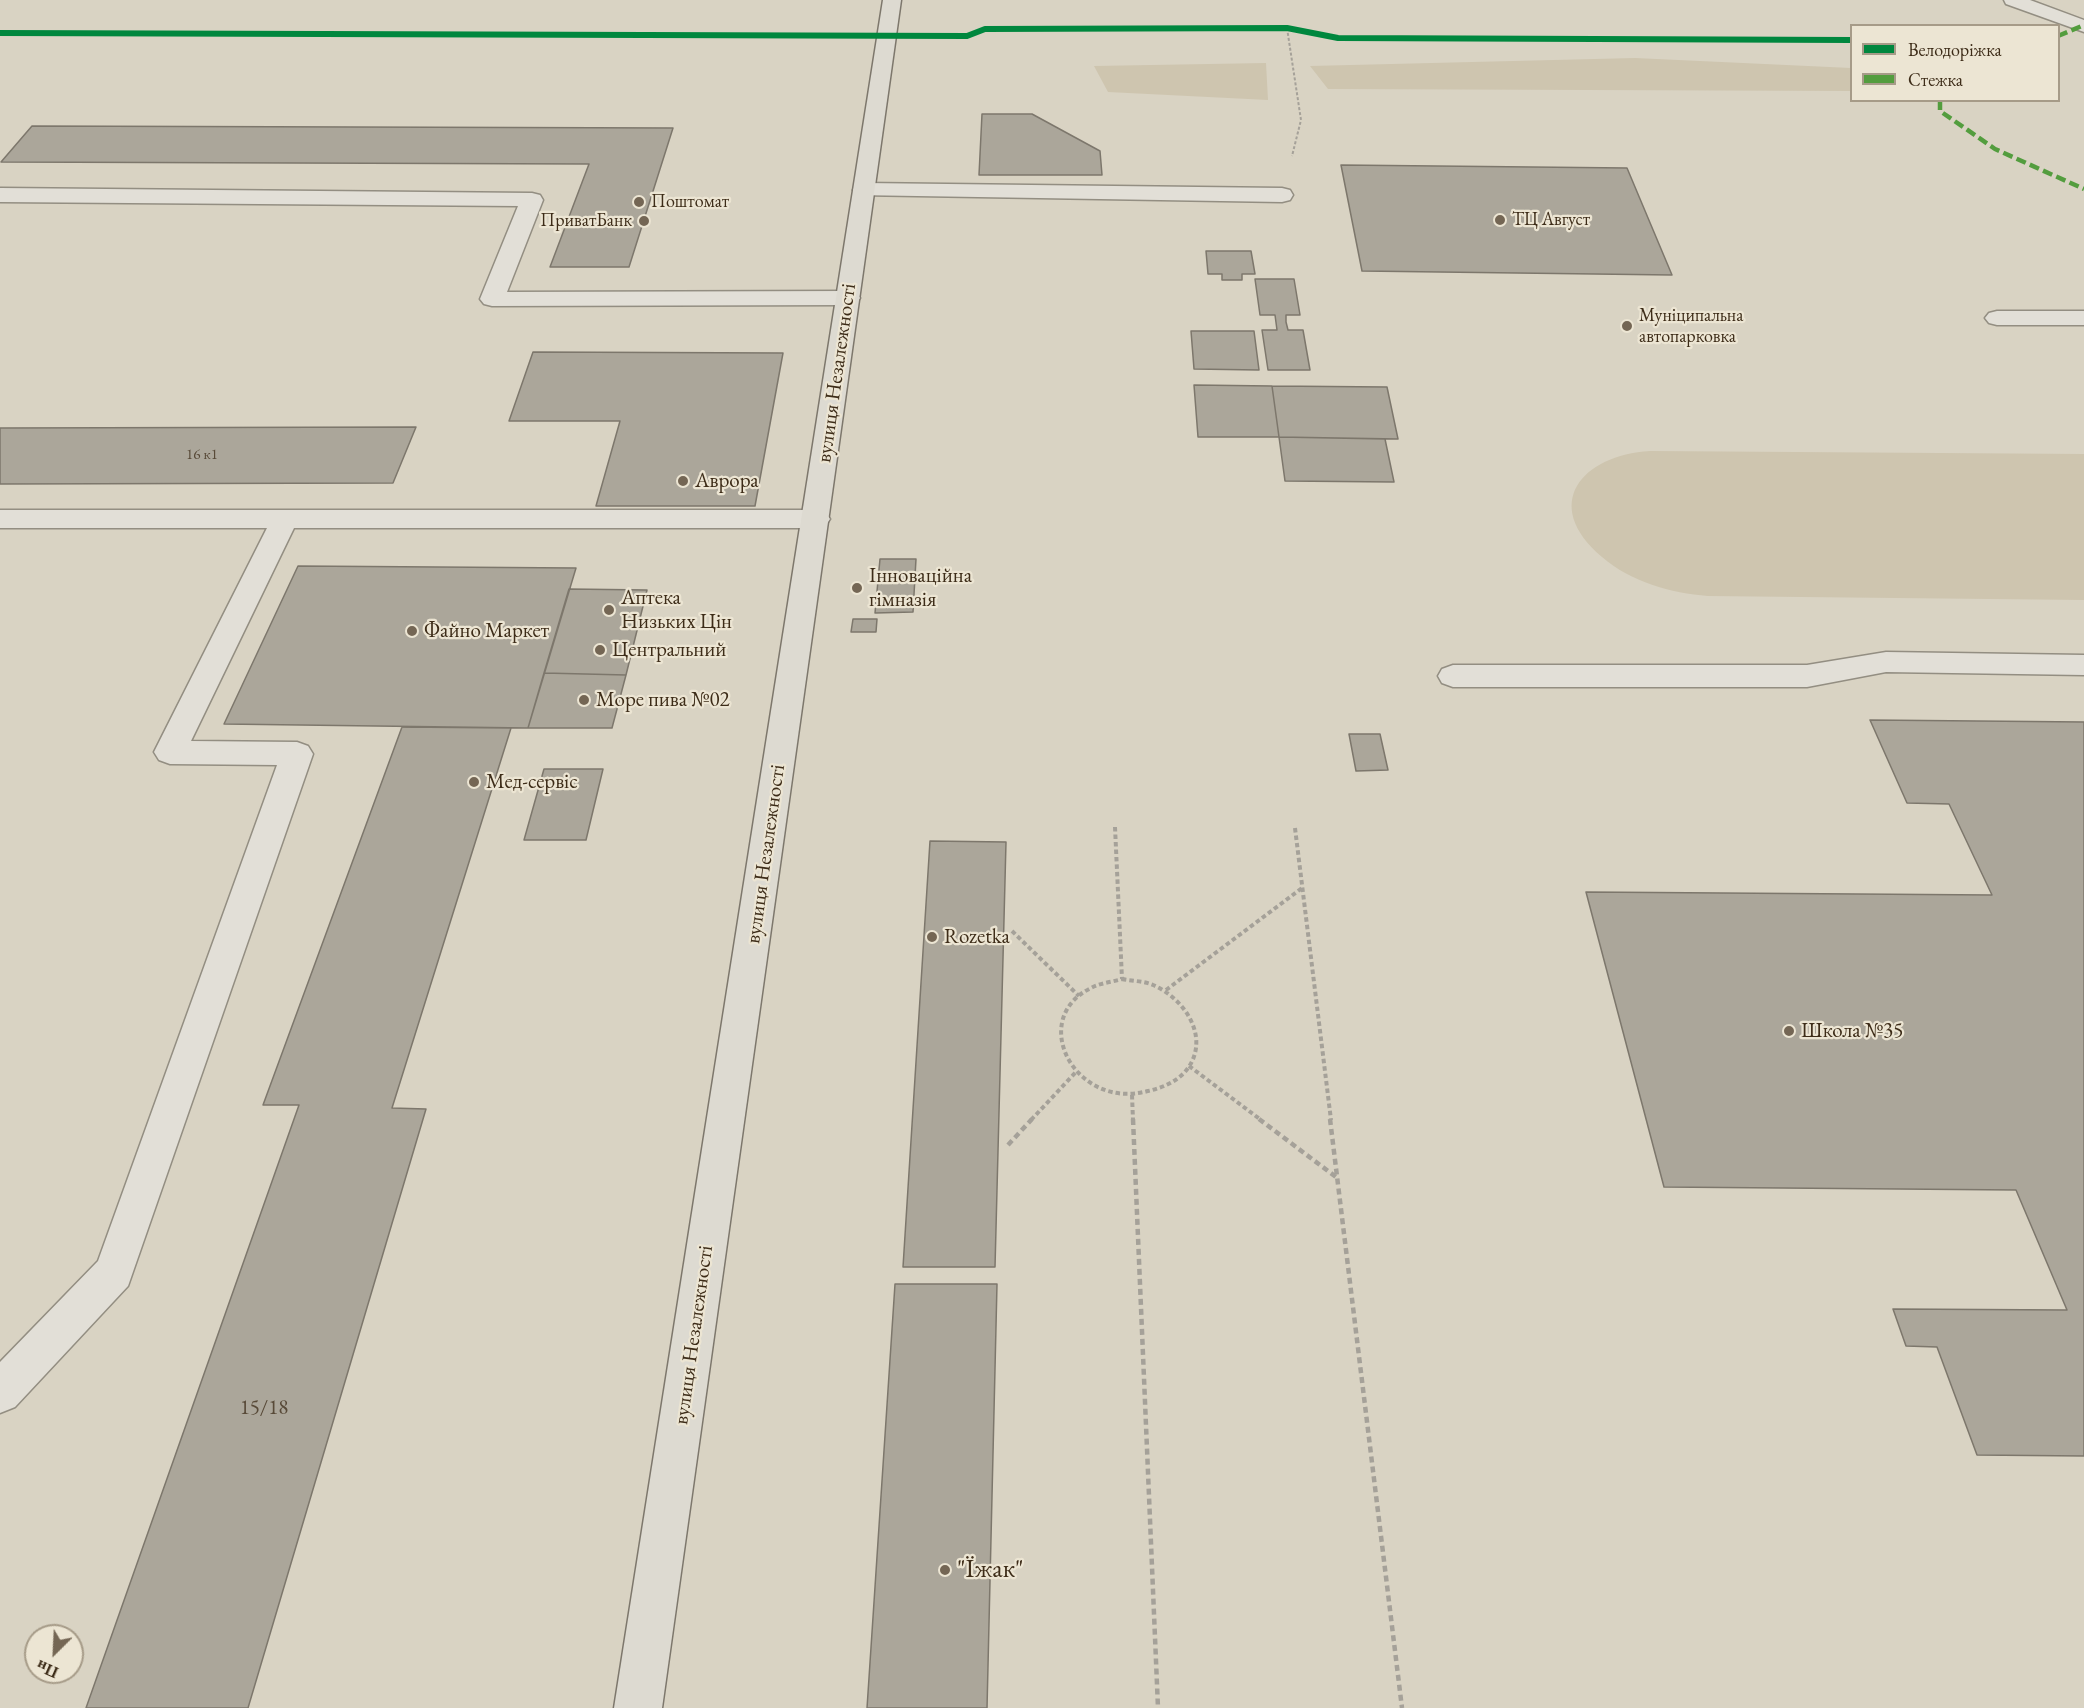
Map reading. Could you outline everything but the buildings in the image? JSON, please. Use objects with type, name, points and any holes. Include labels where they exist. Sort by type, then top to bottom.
[{"type":"main road","name":"вулиця Незалежності","points":[[638,1708],[892,0]]},
{"type":"lane","points":[[2013,0],[2084,26]]},
{"type":"lane","points":[[864,190],[1282,195]]},
{"type":"lane","points":[[0,195],[532,200],[492,298],[848,298]]},
{"type":"lane","points":[[1997,318],[2084,318]]},
{"type":"lane","points":[[0,519],[816,519]]},
{"type":"lane","points":[[0,1392],[114,1273],[297,754],[170,752],[285,519]]},
{"type":"lane","points":[[1453,676],[1807,676],[1886,662],[2084,666]]},
{"type":"path","points":[[1282,195],[1301,120],[1287,28]]},
{"type":"path","points":[[1115,826],[1122,979]]},
{"type":"path","points":[[1295,828],[1402,1708]]},
{"type":"path","points":[[1166,990],[1302,887]]},
{"type":"path","points":[[1012,932],[1079,996]]},
{"type":"path","points":[[1122,979],[1137,980],[1166,990],[1186,1007],[1196,1030],[1194,1054],[1189,1066],[1172,1083],[1160,1089],[1132,1095],[1101,1089],[1076,1072],[1063,1050],[1060,1039],[1065,1015],[1079,996],[1099,985],[1122,979]]},
{"type":"path","points":[[1189,1066],[1337,1177]]},
{"type":"path","points":[[1008,1145],[1076,1072]]},
{"type":"path","points":[[1132,1095],[1158,1708]]},
{"type":"shaded area","points":[[1635,58],[1850,68],[1850,91],[1328,89],[1310,66]]},
{"type":"shaded area","points":[[1266,63],[1268,100],[1108,92],[1094,66]]},
{"type":"shaded area","points":[[1650,451],[2084,454],[2084,600],[1708,596],[1652,585],[1613,566],[1602,557],[1583,537],[1574,519],[1572,501],[1577,486],[1589,472],[1605,462],[1626,455]]},
{"type":"marked path","points":[[2060,35],[2084,25]]},
{"type":"marked path","points":[[1940,102],[1940,111],[1995,149],[2084,189]]},
{"type":"cycle path","points":[[0,33],[967,36],[985,29],[1287,28],[1338,38],[1850,40]]},
{"type":"place","name":"Поштомат","points":[[639,202]]},
{"type":"place","name":"ТЦ Август","points":[[1500,220]]},
{"type":"place","name":"ПриватБанк","points":[[644,221]]},
{"type":"place","name":"Муніципальна автопарковка","points":[[1627,326]]},
{"type":"place","name":"Аврора","points":[[683,481]]},
{"type":"place","name":"Інноваційна гімназія","points":[[857,588]]},
{"type":"place","name":"Аптека Низьких Цін","points":[[609,610]]},
{"type":"place","name":"Файно Маркет","points":[[412,631]]},
{"type":"place","name":"Центральний","points":[[600,650]]},
{"type":"place","name":"Море пива №02","points":[[584,700]]},
{"type":"place","name":"Мед-сервіс","points":[[474,782]]},
{"type":"place","name":"Rozetka","points":[[932,937]]},
{"type":"place","name":"Школа №35","points":[[1789,1031]]},
{"type":"place","name":"\"Їжак\"","points":[[945,1570]]}]
